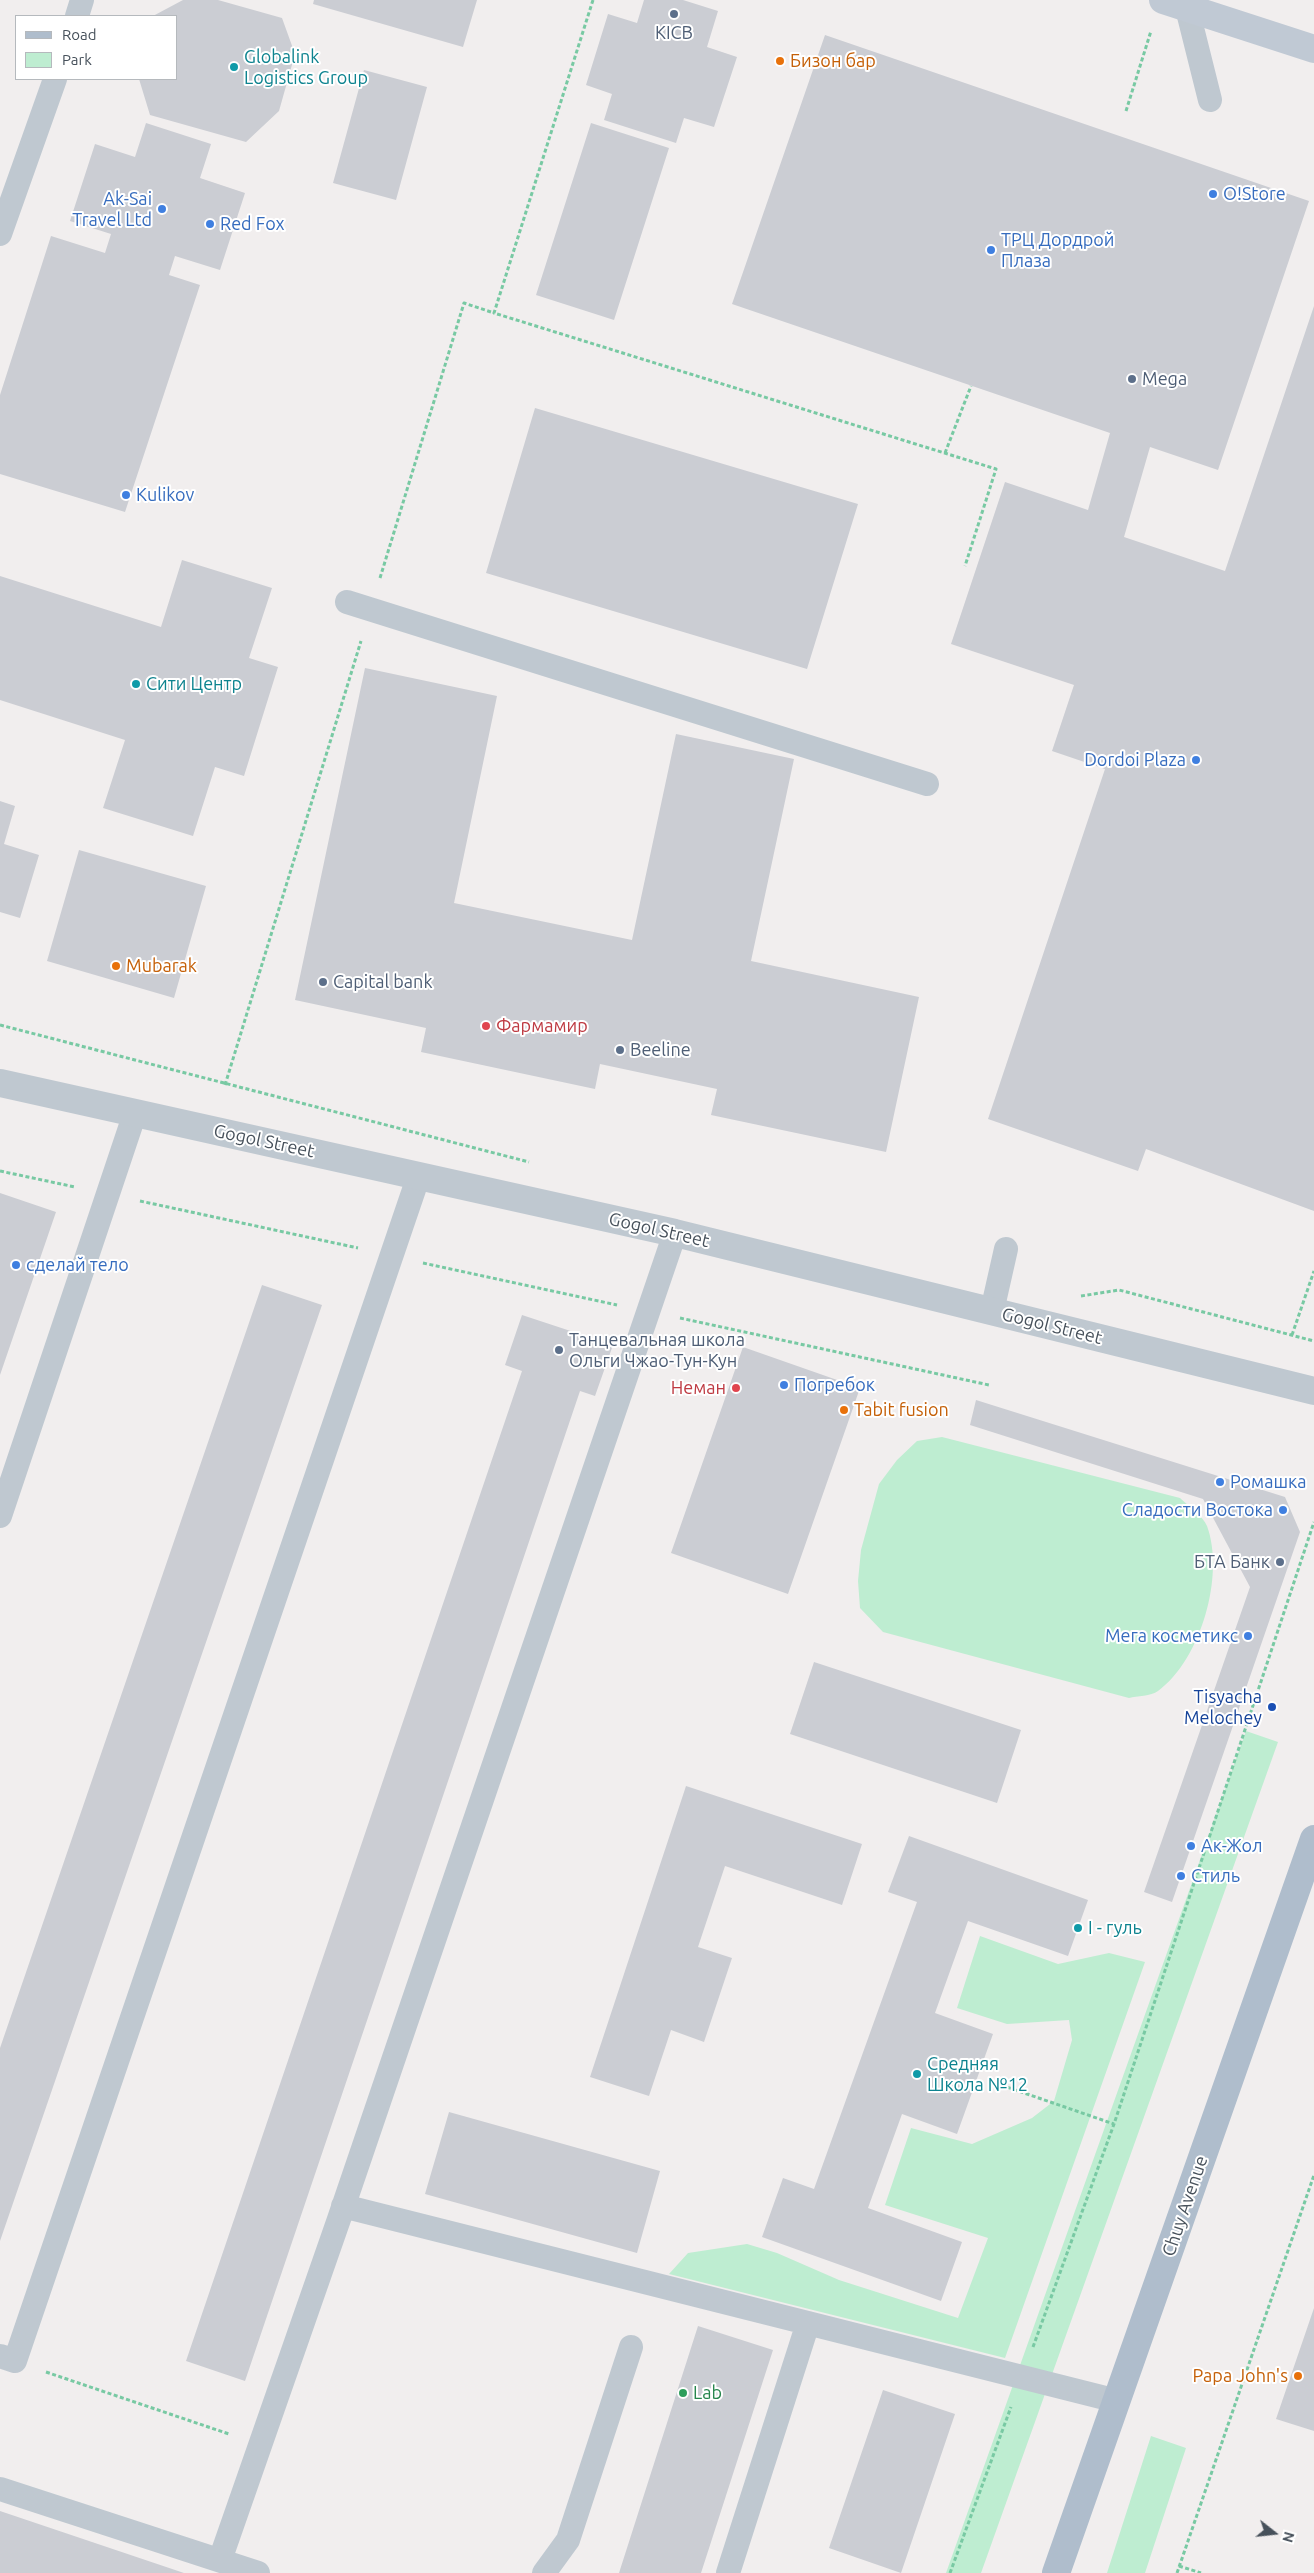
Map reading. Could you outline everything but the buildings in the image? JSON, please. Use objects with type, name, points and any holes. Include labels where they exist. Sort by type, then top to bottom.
[{"type":"main road","points":[[1175,4],[1314,49]]},
{"type":"main road","name":"Chuy Avenue","points":[[1056,2573],[1314,1839]]},
{"type":"street","name":"Gogol Street","points":[[0,1083],[675,1233],[1314,1391]]},
{"type":"lane","points":[[77,15],[82,0]]},
{"type":"lane","points":[[1175,4],[1210,100]]},
{"type":"lane","points":[[0,234],[55,80]]},
{"type":"lane","points":[[347,602],[927,784]]},
{"type":"lane","points":[[0,1516],[135,1113]]},
{"type":"lane","points":[[7,2359],[419,1175]]},
{"type":"lane","points":[[220,2560],[343,2206],[675,1233]]},
{"type":"lane","points":[[992,1311],[1006,1249]]},
{"type":"lane","points":[[343,2206],[1117,2401]]},
{"type":"lane","points":[[728,2573],[808,2323]]},
{"type":"lane","points":[[544,2573],[568,2540],[631,2347]]},
{"type":"lane","points":[[0,2489],[258,2573]]},
{"type":"path","points":[[494,313],[593,0]]},
{"type":"path","points":[[1126,111],[1152,28]]},
{"type":"path","points":[[225,1085],[464,303],[996,469],[965,566]]},
{"type":"path","points":[[945,453],[971,386]]},
{"type":"path","points":[[0,1170],[989,1385]]},
{"type":"path","points":[[1292,1336],[1314,1271]]},
{"type":"path","points":[[950,2573],[1114,2124],[1314,1522]]},
{"type":"path","points":[[1001,2085],[1114,2124]]},
{"type":"path","points":[[1177,2573],[1314,2175]]},
{"type":"path","points":[[7,2359],[260,2444]]},
{"type":"path","points":[[1179,2566],[1201,2573]]},
{"type":"green space","points":[[942,1437],[1180,1498],[1202,1519],[1207,1526],[1212,1546],[1211,1592],[1197,1638],[1186,1659],[1173,1677],[1158,1691],[1148,1695],[1129,1698],[883,1632],[860,1608],[858,1581],[861,1550],[879,1484],[897,1460],[917,1441]]},
{"type":"green space","points":[[1246,1731],[1278,1742],[981,2573],[946,2573]]},
{"type":"green space","points":[[980,1936],[1058,1964],[1109,1953],[1145,1962],[1005,2358],[669,2274],[688,2253],[747,2244],[777,2253],[839,2280],[958,2318],[988,2238],[885,2205],[911,2128],[972,2144],[1032,2118],[1054,2101],[1072,2040],[1069,2020],[1007,2024],[957,2008]]},
{"type":"green space","points":[[1151,2436],[1186,2448],[1145,2573],[1107,2573]]},
{"type":"place","name":"KICB","points":[[674,14]]},
{"type":"place","name":"Бизон бар","points":[[780,61]]},
{"type":"place","name":"Globalink Logistics Group","points":[[234,67]]},
{"type":"place","name":"O!Store","points":[[1213,194]]},
{"type":"place","name":"Ak-Sai Travel Ltd","points":[[162,209]]},
{"type":"place","name":"Red Fox","points":[[210,224]]},
{"type":"place","name":"ТРЦ Дордрой Плаза","points":[[991,250]]},
{"type":"place","name":"Mega","points":[[1132,379]]},
{"type":"place","name":"Kulikov","points":[[126,495]]},
{"type":"place","name":"Сити Центр","points":[[136,684]]},
{"type":"place","name":"Dordoi Plaza","points":[[1196,760]]},
{"type":"place","name":"Mubarak","points":[[116,966]]},
{"type":"place","name":"Capital bank","points":[[323,982]]},
{"type":"place","name":"Фармамир","points":[[486,1026]]},
{"type":"place","name":"Beeline","points":[[620,1050]]},
{"type":"place","name":"сделай тело","points":[[16,1265]]},
{"type":"place","name":"Танцевальная школа Ольги Чжао-Тун-Кун","points":[[559,1350]]},
{"type":"place","name":"Погребок","points":[[784,1385]]},
{"type":"place","name":"Неман","points":[[736,1388]]},
{"type":"place","name":"Tabit fusion","points":[[844,1410]]},
{"type":"place","name":"Ромашка","points":[[1220,1482]]},
{"type":"place","name":"Сладости Востока","points":[[1283,1510]]},
{"type":"place","name":"БТА Банк","points":[[1280,1562]]},
{"type":"place","name":"Мега косметикс","points":[[1248,1636]]},
{"type":"place","name":"Tisyacha Melochey","points":[[1272,1707]]},
{"type":"place","name":"Ак-Жол","points":[[1191,1846]]},
{"type":"place","name":"Стиль","points":[[1181,1876]]},
{"type":"place","name":"I - гуль","points":[[1078,1928]]},
{"type":"place","name":"Средняя Школа №12","points":[[917,2074]]},
{"type":"place","name":"Papa John's","points":[[1298,2376]]},
{"type":"place","name":"Lab","points":[[683,2393]]}]
